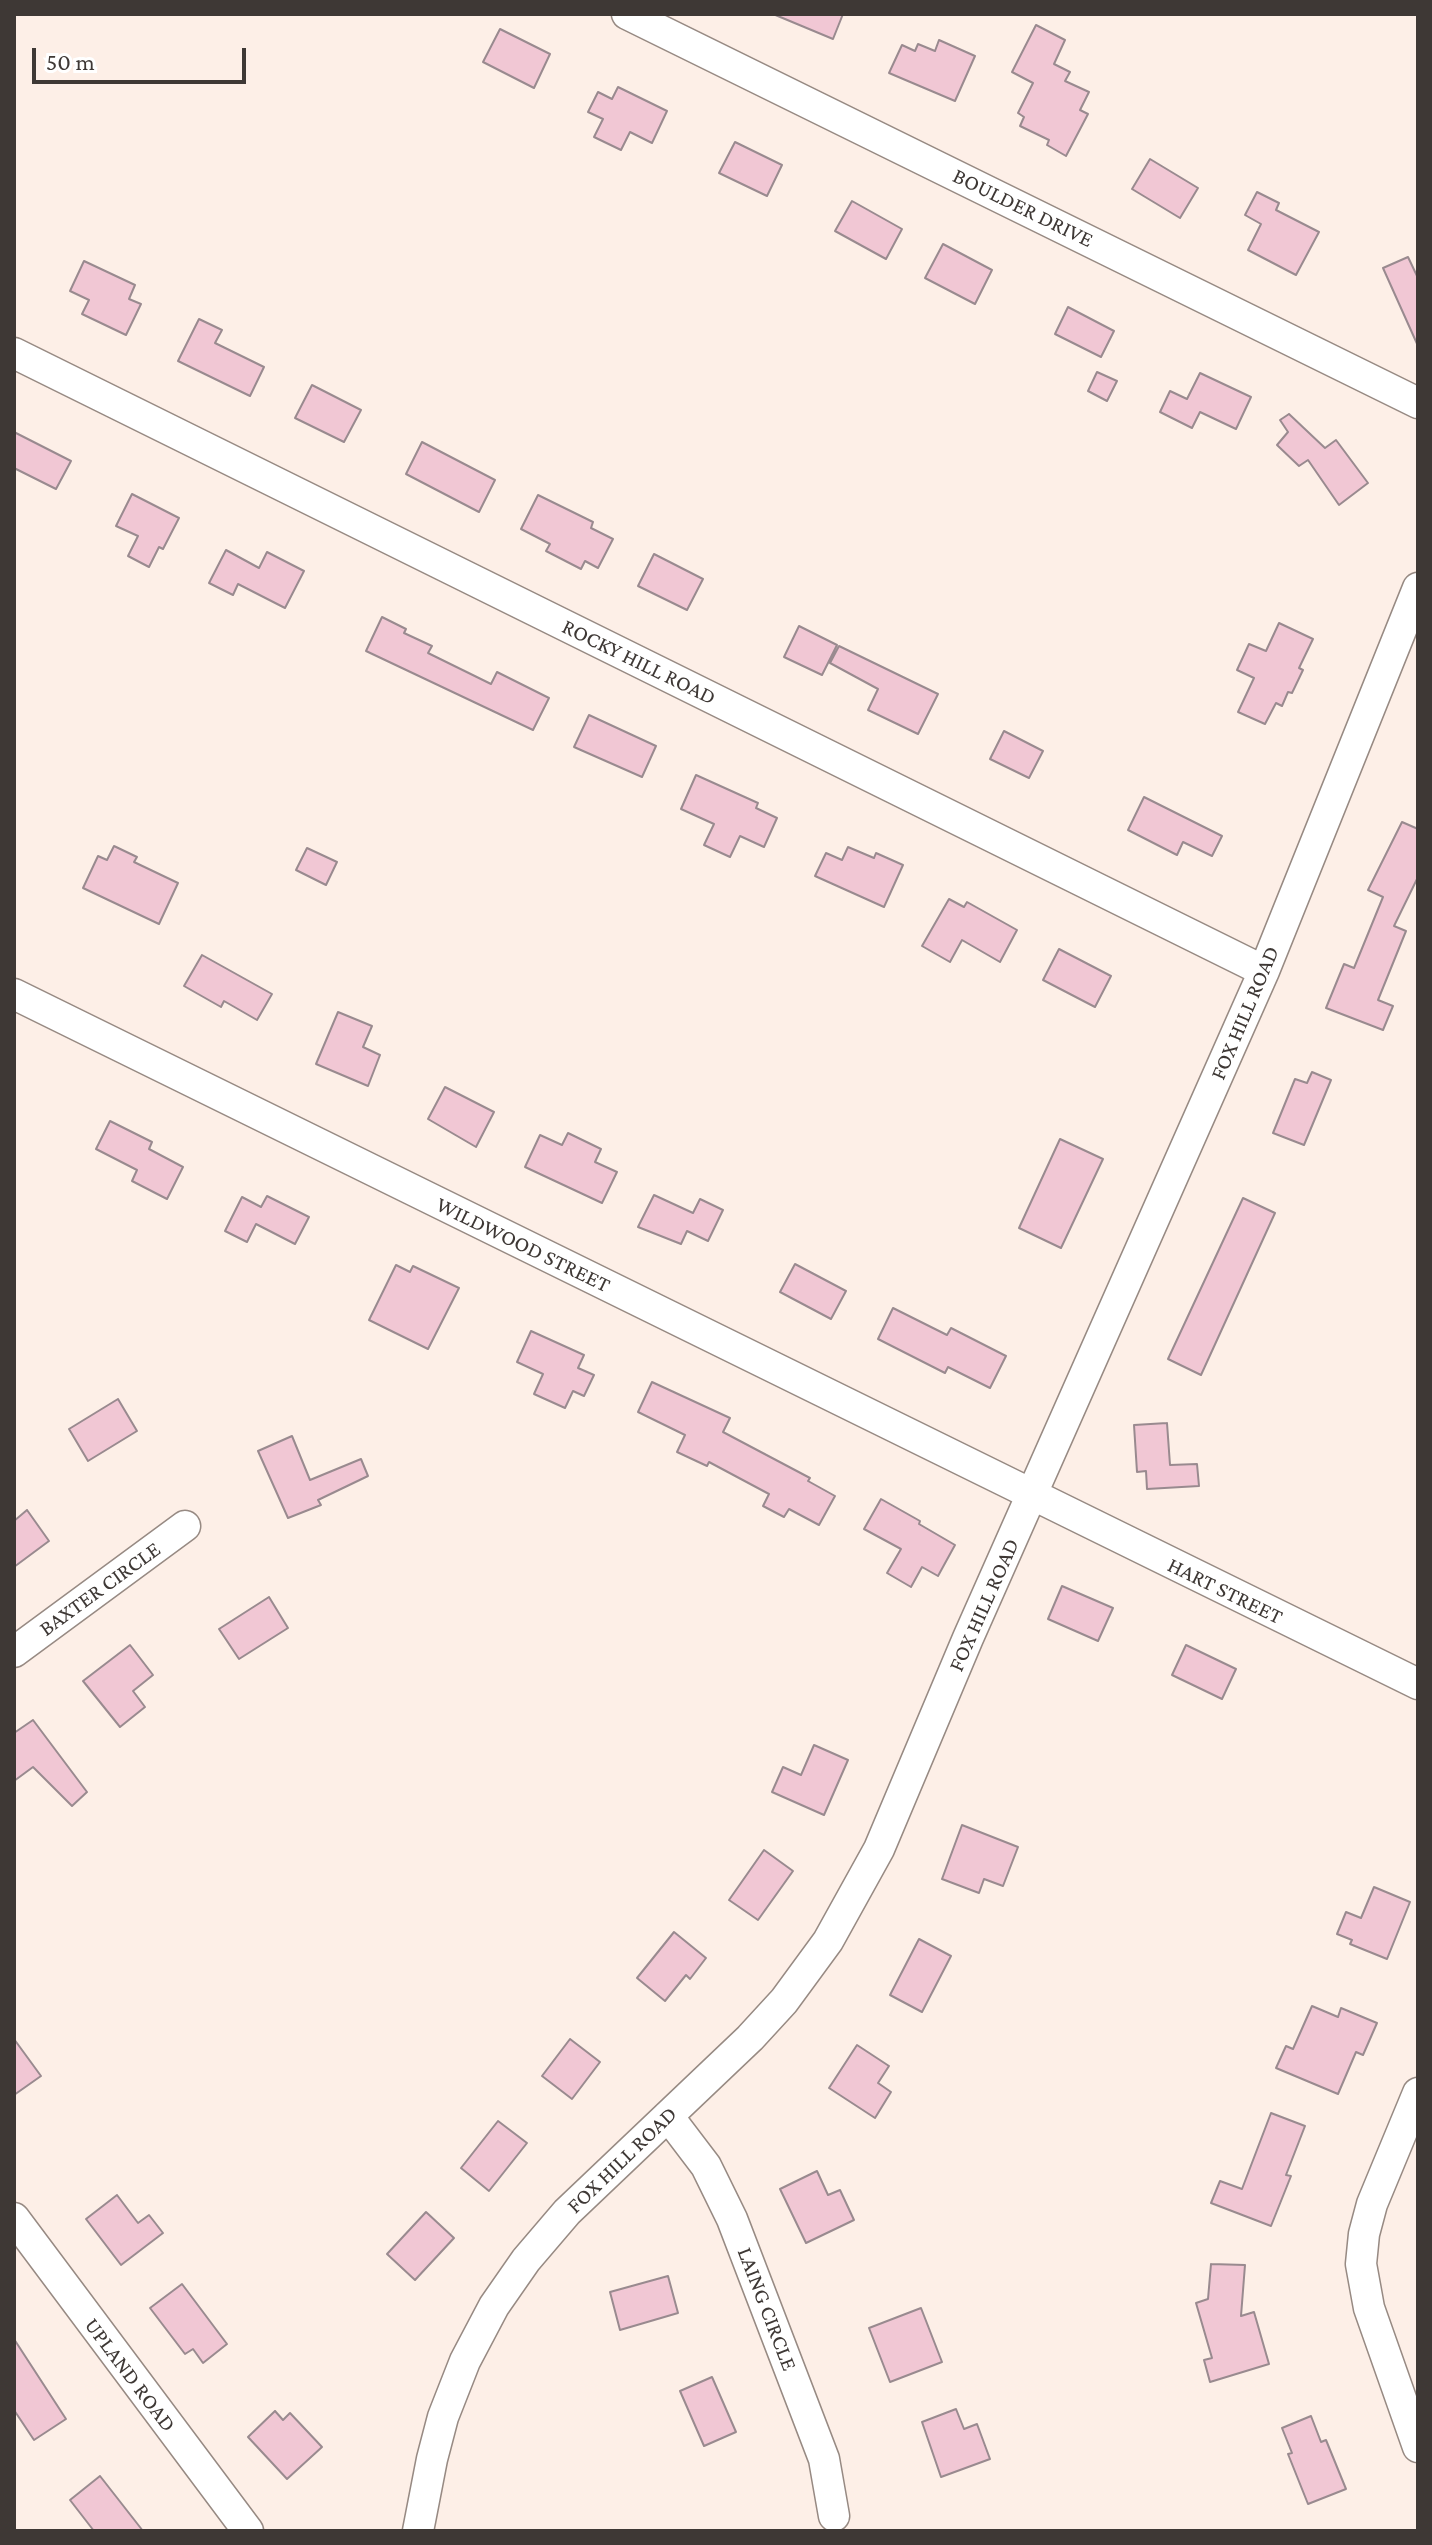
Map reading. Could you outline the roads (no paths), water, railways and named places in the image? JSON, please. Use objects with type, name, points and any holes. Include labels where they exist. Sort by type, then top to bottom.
[{"type":"street","name":"BOULDER DRIVE","points":[[627,14],[1418,403]]},
{"type":"street","name":"ROCKY HILL ROAD","points":[[14,353],[1264,971]]},
{"type":"street","name":"FOX HILL ROAD","points":[[418,2531],[443,2417],[465,2361],[494,2306],[556,2224],[775,2010],[828,1941],[879,1849],[968,1638],[1264,971],[1418,588]]},
{"type":"street","name":"WILDWOOD STREET","points":[[14,994],[1033,1496]]},
{"type":"street","name":"HART STREET","points":[[1033,1496],[1418,1684]]},
{"type":"street","name":"BAXTER CIRCLE","points":[[14,1652],[185,1526]]},
{"type":"street","points":[[1418,2093],[1372,2204],[1364,2234],[1361,2264],[1369,2308],[1418,2447]]},
{"type":"street","name":"LAING CIRCLE","points":[[668,2116],[706,2166],[732,2219],[824,2459],[834,2516]]},
{"type":"street","name":"UPLAND ROAD","points":[[14,2218],[248,2531]]}]
